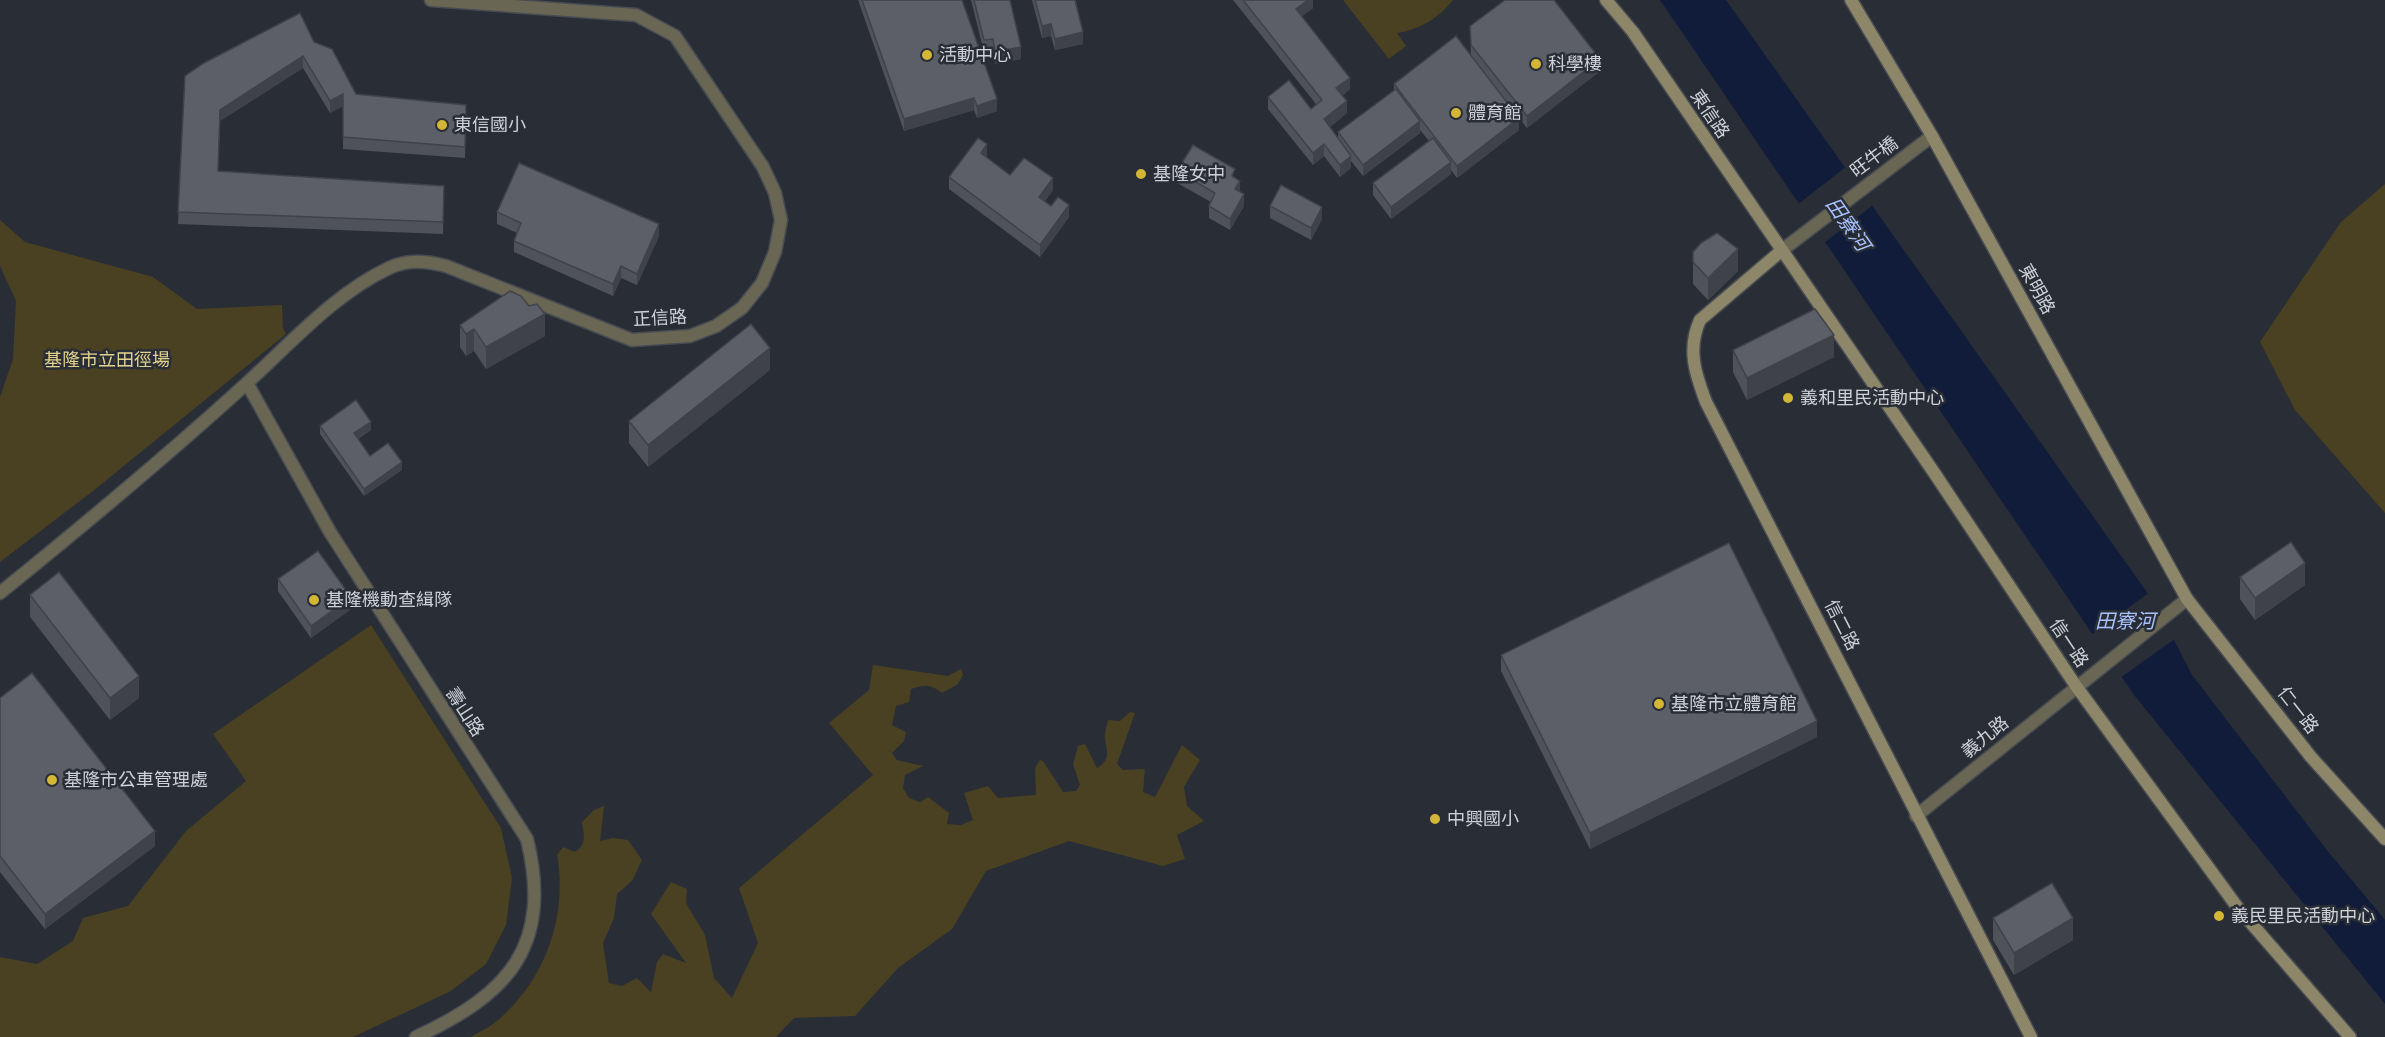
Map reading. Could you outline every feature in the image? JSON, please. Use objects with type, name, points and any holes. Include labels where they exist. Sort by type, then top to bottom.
[{"type":"street","name":"正信路","points":[[0,593],[106,507],[296,337],[362,284],[402,263],[416,261],[446,266],[632,340],[690,336],[716,326],[742,308],[762,283],[775,252],[781,220],[775,193],[763,167],[675,36],[636,15],[431,0]]},
{"type":"street","name":"東信路","points":[[1606,0],[1632,32],[1781,251]]},
{"type":"street","name":"東明路","points":[[1851,0],[1932,136],[2187,599]]},
{"type":"street","name":"旺牛橋","points":[[1781,251],[1932,136]]},
{"type":"street","name":"信一路","points":[[1781,251],[1935,474],[2076,687],[2238,908],[2350,1037]]},
{"type":"street","name":"信二路","points":[[1781,251],[1700,320],[1693,336],[1691,352],[1695,370],[1706,402],[1885,747],[1916,816],[2010,990],[2031,1037]]},
{"type":"street","name":"壽山路","points":[[247,383],[330,532],[527,839],[535,881],[534,904],[531,927],[521,955],[510,973],[489,996],[464,1014],[416,1037]]},
{"type":"street","name":"義九路","points":[[1916,816],[2187,599]]},
{"type":"street","name":"仁一路","points":[[2187,599],[2311,757],[2385,839]]},
{"type":"green space","points":[[1343,0],[1453,0],[1428,22],[1397,33],[1406,46],[1389,59]]},
{"type":"green space","points":[[2385,184],[2385,513],[2295,410],[2260,342],[2341,222]]},
{"type":"green space","name":"基隆市立田徑場","points":[[0,220],[25,242],[153,277],[197,309],[282,305],[283,328],[286,334],[93,491],[0,562],[0,397],[13,359],[16,301],[0,266]]},
{"type":"green space","points":[[371,625],[501,828],[512,878],[506,925],[486,964],[451,991],[353,1037],[0,1037],[0,957],[37,964],[73,941],[83,918],[128,906],[186,831],[246,781],[213,734]]},
{"type":"green space","points":[[873,665],[948,676],[961,669],[963,675],[958,684],[942,693],[927,686],[911,689],[909,702],[896,706],[892,725],[906,732],[904,741],[892,753],[897,760],[923,766],[905,775],[903,788],[909,798],[920,802],[928,797],[949,813],[947,824],[961,825],[973,820],[964,793],[988,786],[998,798],[1036,795],[1035,768],[1040,760],[1043,761],[1063,792],[1076,791],[1080,785],[1073,764],[1078,746],[1085,744],[1097,768],[1104,762],[1107,755],[1105,732],[1108,720],[1120,721],[1130,712],[1135,713],[1117,764],[1123,770],[1145,769],[1143,792],[1155,797],[1182,745],[1200,760],[1184,787],[1187,806],[1204,821],[1177,835],[1185,859],[1163,866],[1069,841],[986,871],[952,929],[898,968],[855,1016],[794,1018],[776,1037],[471,1037],[495,1023],[529,986],[549,945],[556,923],[560,878],[557,855],[563,847],[575,852],[579,849],[584,839],[582,822],[594,810],[604,806],[600,841],[613,838],[628,840],[642,860],[632,881],[617,894],[614,918],[603,943],[609,983],[622,986],[637,978],[651,992],[657,962],[663,954],[686,963],[651,914],[671,882],[687,889],[686,903],[705,935],[714,978],[732,998],[758,943],[739,888],[873,775],[829,723],[869,690]]},
{"type":"water","name":"田寮河","points":[[1660,0],[1726,0],[2156,605],[2192,675],[2326,849],[2385,920],[2385,1004],[2134,695]]},
{"type":"pier","points":[[1847,166],[1873,205],[1824,243],[1797,205]]},
{"type":"pier","points":[[2150,592],[2176,638],[2120,678],[2091,635]]},
{"type":"building","name":"活動中心","points":[[862,0],[962,0],[997,99],[977,106],[974,98],[904,119]]},
{"type":"building","points":[[974,0],[1010,0],[1021,47],[995,52],[993,39],[984,40]]},
{"type":"building","points":[[1035,0],[1075,0],[1083,32],[1055,39],[1051,24],[1042,26]]},
{"type":"building","points":[[1243,0],[1308,0],[1296,9],[1350,78],[1336,88],[1347,101],[1324,119],[1351,156],[1340,165],[1324,144],[1313,153],[1268,97],[1289,80],[1311,109],[1322,100]]},
{"type":"building","name":"科學樓","points":[[1505,0],[1554,0],[1600,59],[1527,116],[1471,45],[1470,26]]},
{"type":"building","points":[[300,13],[314,42],[332,49],[356,94],[466,105],[465,147],[343,137],[343,94],[330,101],[303,56],[220,110],[218,171],[444,186],[443,222],[178,212],[185,76],[204,63]]},
{"type":"building","name":"體育館","points":[[1456,36],[1519,118],[1457,166],[1394,84]]},
{"type":"building","points":[[1396,89],[1420,121],[1363,165],[1338,132]]},
{"type":"building","points":[[978,138],[987,144],[981,153],[1010,175],[1024,158],[1053,178],[1039,197],[1051,206],[1058,197],[1069,205],[1040,245],[949,177]]},
{"type":"building","points":[[1433,138],[1451,162],[1391,207],[1373,183]]},
{"type":"building","points":[[1193,145],[1235,169],[1232,176],[1240,181],[1235,189],[1244,194],[1230,219],[1209,206],[1215,193],[1177,171]]},
{"type":"building","points":[[519,163],[659,224],[637,274],[621,266],[613,284],[514,241],[521,223],[497,212]]},
{"type":"building","points":[[1281,185],[1322,207],[1311,228],[1270,206]]},
{"type":"building","points":[[1717,233],[1738,249],[1708,278],[1693,262],[1693,252],[1701,243]]},
{"type":"building","points":[[510,291],[521,296],[529,306],[537,304],[545,314],[486,347],[474,329],[466,334],[460,325]]},
{"type":"building","points":[[1815,309],[1834,335],[1747,378],[1733,350]]},
{"type":"building","points":[[751,324],[770,348],[648,445],[629,421]]},
{"type":"building","points":[[356,400],[371,422],[354,433],[370,456],[388,443],[402,462],[364,489],[320,426]]},
{"type":"building","points":[[2291,542],[2305,563],[2255,598],[2240,577]]},
{"type":"building","name":"基隆市立體育館","points":[[1729,543],[1817,721],[1590,833],[1501,655]]},
{"type":"building","name":"基隆機動查緝隊","points":[[318,551],[351,597],[311,626],[278,579]]},
{"type":"building","points":[[59,572],[139,676],[110,698],[30,595]]},
{"type":"building","name":"基隆市公車管理處","points":[[32,673],[155,831],[45,914],[0,856],[0,698]]},
{"type":"building","points":[[2052,883],[2073,918],[2014,953],[1993,918]]},
{"type":"place","name":"活動中心","points":[[927,55]]},
{"type":"place","name":"科學樓","points":[[1536,64]]},
{"type":"place","name":"體育館","points":[[1456,113]]},
{"type":"place","name":"東信國小","points":[[442,125]]},
{"type":"place","name":"基隆女中","points":[[1141,174]]},
{"type":"place","name":"義和里民活動中心","points":[[1788,398]]},
{"type":"place","name":"基隆機動查緝隊","points":[[314,600]]},
{"type":"place","name":"基隆市立體育館","points":[[1659,704]]},
{"type":"place","name":"基隆市公車管理處","points":[[52,780]]},
{"type":"place","name":"中興國小","points":[[1435,819]]},
{"type":"place","name":"義民里民活動中心","points":[[2219,916]]}]
